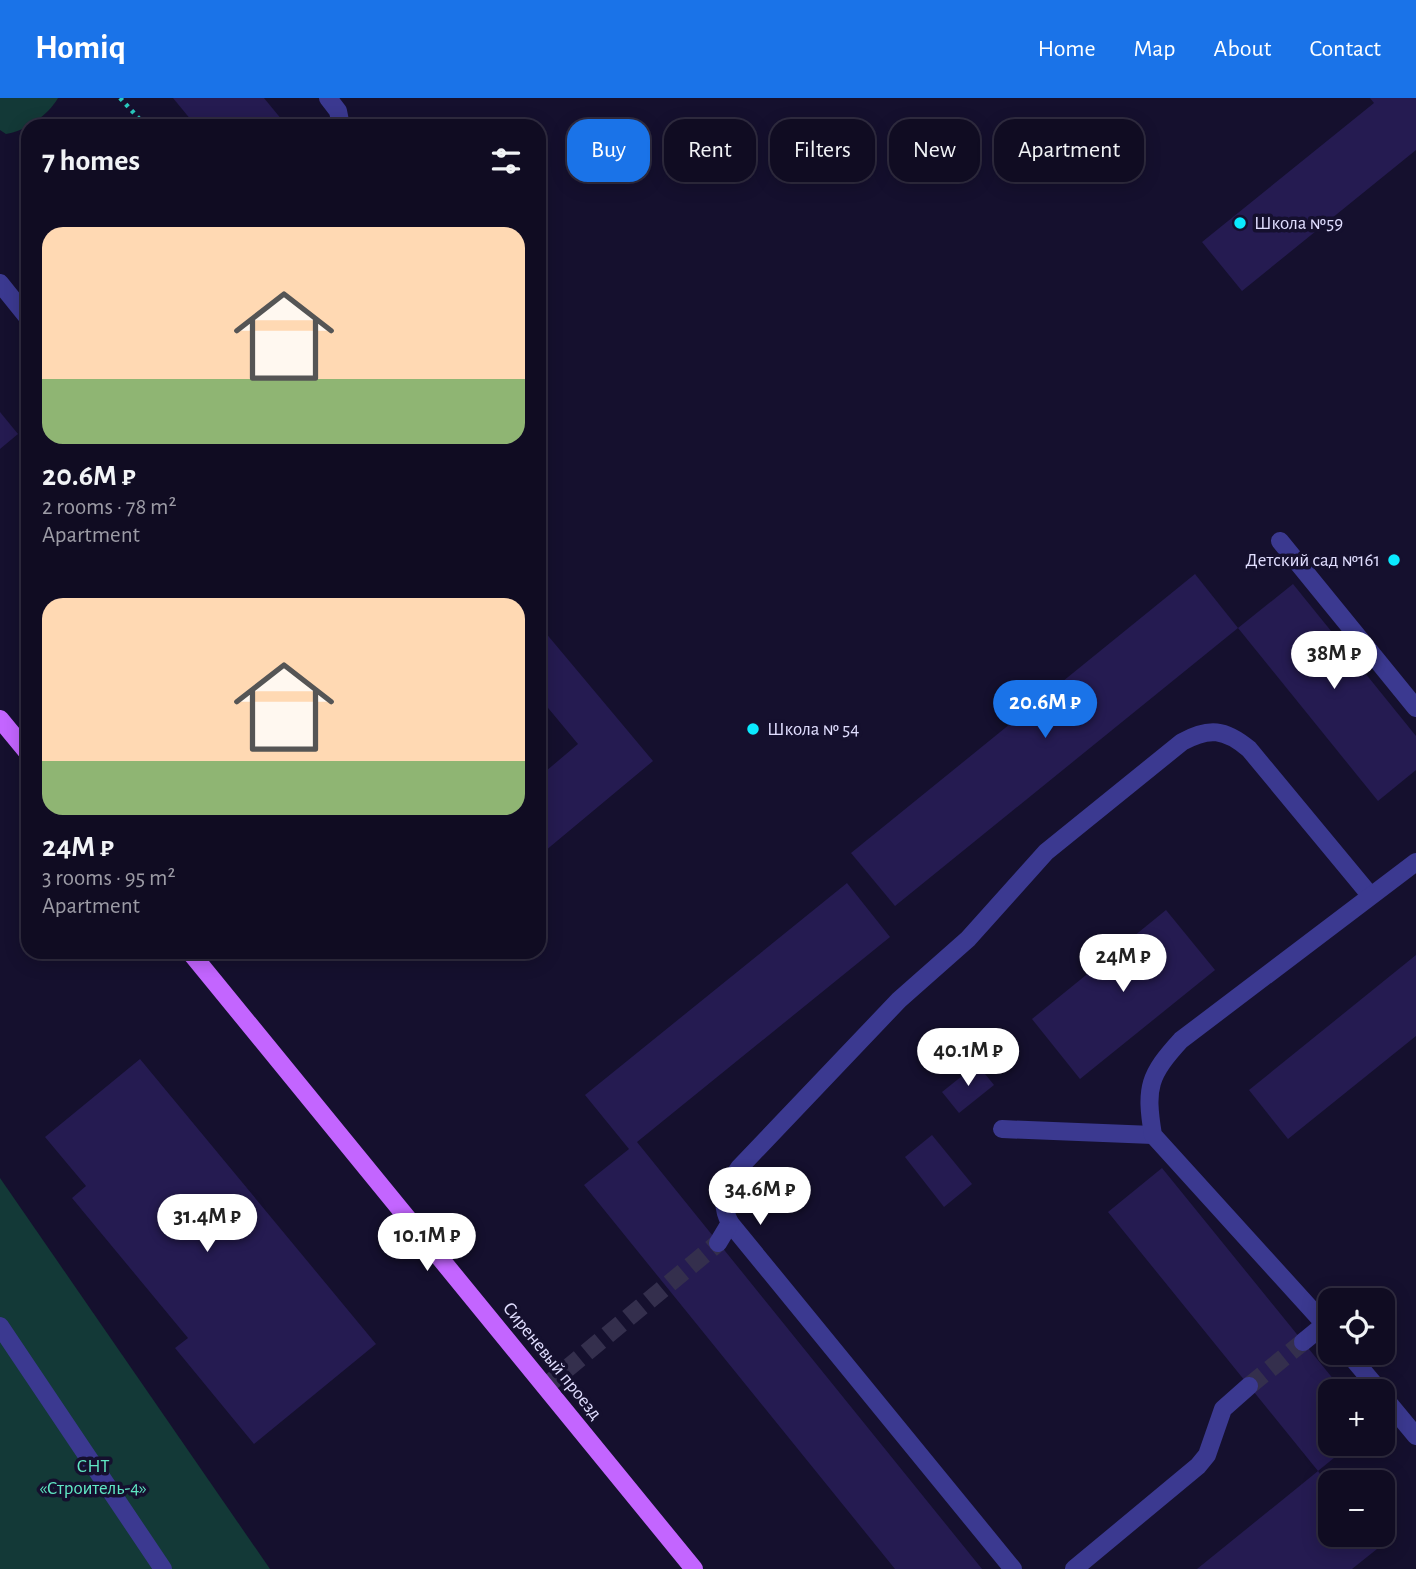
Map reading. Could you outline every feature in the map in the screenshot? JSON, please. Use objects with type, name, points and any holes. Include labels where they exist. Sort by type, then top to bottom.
[{"type":"main road","points":[[0,719],[21,744]]},
{"type":"main road","name":"Сиреневый проезд","points":[[196,959],[694,1569]]},
{"type":"lane","points":[[328,98],[338,111],[340,119]]},
{"type":"lane","points":[[0,283],[21,309]]},
{"type":"lane","points":[[1280,541],[1416,708]]},
{"type":"lane","points":[[1013,1569],[730,1223],[724,1211],[723,1197],[728,1183],[899,1000],[968,939],[1046,852],[1182,742],[1198,733],[1217,731],[1235,737],[1249,749],[1370,895]]},
{"type":"lane","points":[[1318,1316],[1153,1135],[1149,1110],[1150,1086],[1160,1063],[1181,1040],[1416,862]]},
{"type":"lane","points":[[1002,1129],[1153,1135]]},
{"type":"lane","points":[[718,1243],[730,1223]]},
{"type":"lane","points":[[0,1326],[163,1569]]},
{"type":"lane","points":[[1303,1342],[1318,1333]]},
{"type":"lane","points":[[1359,1365],[1370,1379]]},
{"type":"lane","points":[[1074,1569],[1198,1466],[1207,1455],[1223,1409],[1249,1386]]},
{"type":"lane","points":[[1395,1410],[1416,1436]]},
{"type":"path","points":[[120,98],[140,119]]},
{"type":"green space","points":[[0,98],[58,98],[38,119],[21,119],[21,130],[6,134],[0,130]]},
{"type":"green space","name":"СНТ «Строитель-4»","points":[[0,1178],[270,1569],[0,1569]]},
{"type":"building","points":[[173,98],[264,98],[281,119],[190,119]]},
{"type":"building","points":[[1370,98],[1416,98],[1416,150],[1242,291],[1202,242],[1374,103]]},
{"type":"building","points":[[0,412],[18,434],[0,449]]},
{"type":"building","points":[[1195,574],[1238,628],[895,906],[851,853]]},
{"type":"building","points":[[1293,584],[1416,736],[1416,770],[1378,801],[1238,628]]},
{"type":"building","points":[[546,633],[653,761],[546,850],[546,771],[578,744],[546,705]]},
{"type":"building","points":[[847,883],[890,937],[637,1142],[982,1569],[895,1569],[584,1185],[629,1149],[585,1095]]},
{"type":"building","points":[[1166,910],[1215,970],[1080,1079],[1032,1019]]},
{"type":"building","points":[[1416,955],[1416,1036],[1288,1139],[1249,1090]]},
{"type":"building","points":[[140,1059],[376,1344],[254,1444],[175,1348],[188,1338],[72,1198],[86,1186],[45,1137]]},
{"type":"building","points":[[977,1064],[994,1085],[959,1113],[942,1092]]},
{"type":"building","points":[[932,1135],[972,1184],[944,1207],[905,1157]]},
{"type":"building","points":[[1162,1168],[1318,1360],[1318,1365],[1322,1365],[1333,1379],[1318,1379],[1318,1456],[1336,1456],[1318,1471],[1108,1212]]},
{"type":"building","points":[[1318,1471],[1318,1547],[1380,1547],[1352,1569],[1197,1569]]},
{"type":"tunnel","points":[[545,1387],[718,1243]]},
{"type":"tunnel","points":[[1249,1386],[1303,1342]]},
{"type":"place","name":"Школа №59","points":[[1240,223]]},
{"type":"place","name":"Детский сад №161","points":[[1394,560]]},
{"type":"place","name":"Школа № 54","points":[[753,729]]}]
